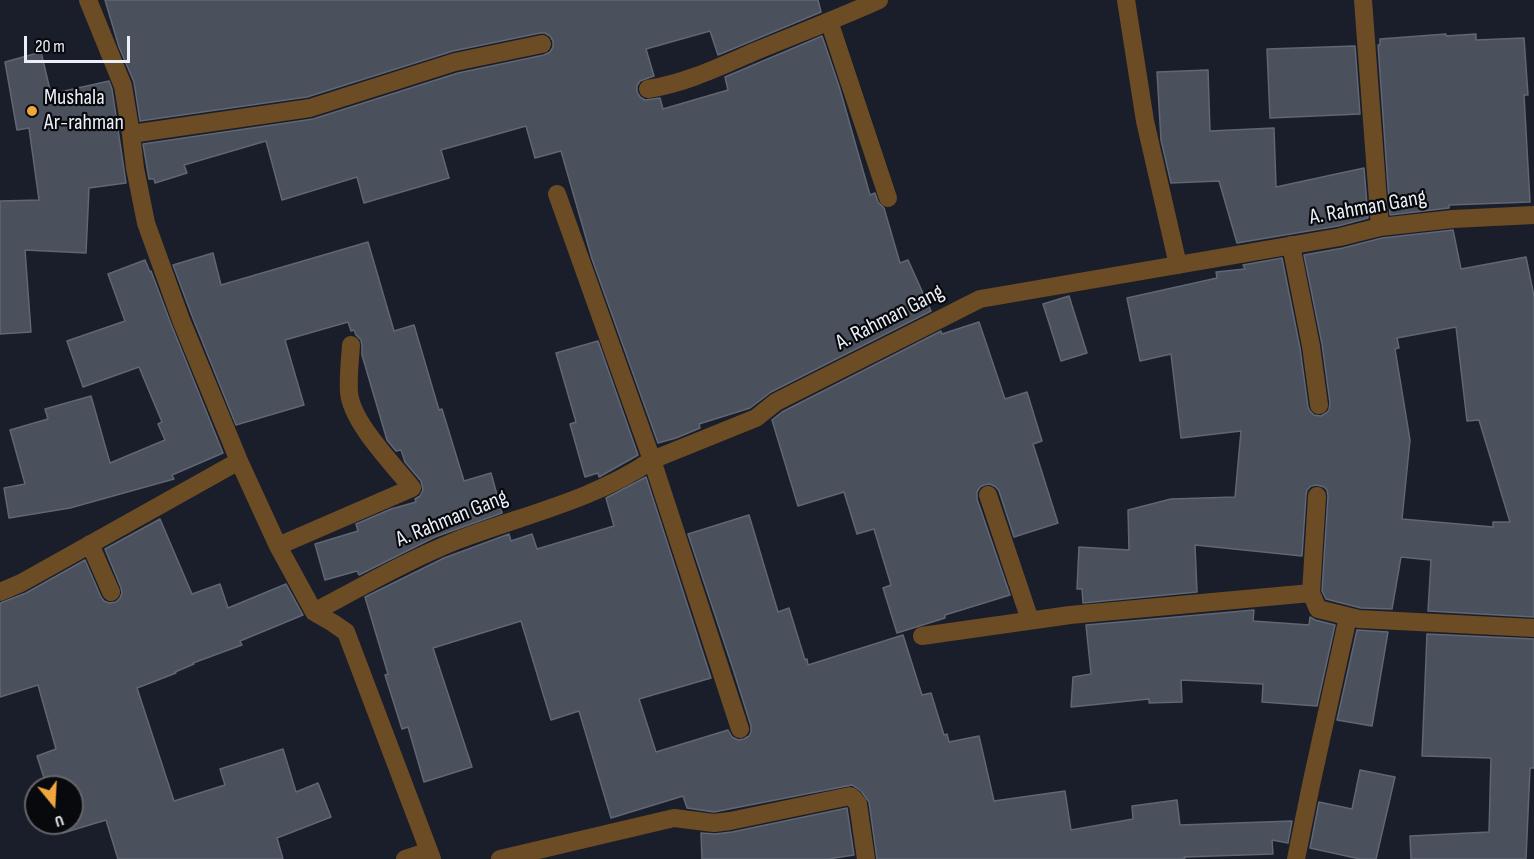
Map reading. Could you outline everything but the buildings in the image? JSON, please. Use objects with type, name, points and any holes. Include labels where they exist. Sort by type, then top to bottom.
[{"type":"street","points":[[88,0],[123,86],[146,223],[182,320],[239,461],[278,546],[314,612],[346,632],[431,855],[405,859]]},
{"type":"street","points":[[648,89],[667,86],[711,72],[879,0]]},
{"type":"street","points":[[1126,0],[1145,121],[1178,265]]},
{"type":"street","points":[[1363,0],[1380,227]]},
{"type":"street","points":[[829,21],[888,198]]},
{"type":"street","points":[[131,134],[310,108],[455,62],[542,44]]},
{"type":"street","points":[[557,194],[652,460],[740,729]]},
{"type":"street","name":"A. Rahman Gang","points":[[314,612],[394,569],[456,541],[579,498],[638,470],[652,460],[756,418],[776,402],[980,299],[1340,237],[1380,227],[1453,219],[1534,214]]},
{"type":"street","points":[[1292,245],[1311,346],[1319,405]]},
{"type":"street","points":[[278,546],[412,488],[352,408],[349,392],[351,345]]},
{"type":"street","points":[[0,592],[21,583],[239,461]]},
{"type":"street","points":[[988,495],[1030,620]]},
{"type":"street","points":[[1317,496],[1311,593],[1318,609],[1359,619],[1534,628]]},
{"type":"street","points":[[90,544],[111,592]]},
{"type":"street","points":[[922,636],[1070,615],[1311,593]]},
{"type":"street","points":[[1296,859],[1348,616]]},
{"type":"street","points":[[500,859],[674,818],[714,822],[730,821],[850,796],[858,804],[866,859]]},
{"type":"place","name":"Mushala Ar-rahman","points":[[32,111]]}]
